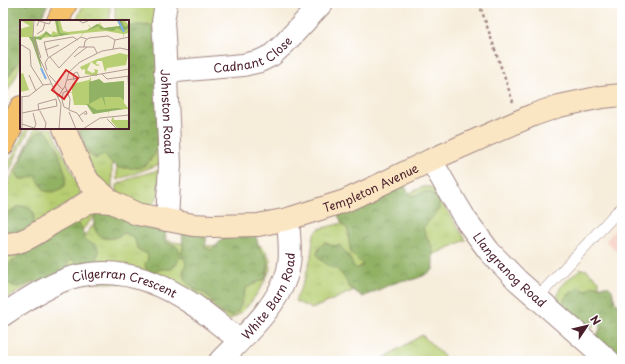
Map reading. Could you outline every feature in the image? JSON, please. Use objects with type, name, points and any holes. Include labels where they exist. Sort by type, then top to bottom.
[{"type":"main road","points":[[58,20],[66,3]]},
{"type":"main road","points":[[3,144],[20,109]]},
{"type":"street","name":"Johnston Road","points":[[166,3],[164,22],[165,72],[170,164],[167,220]]},
{"type":"street","name":"Cadnant Close","points":[[165,72],[243,65],[260,61],[272,55],[284,44],[322,3]]},
{"type":"street","name":"Templeton Avenue","points":[[64,129],[83,172],[89,182],[112,202],[137,214],[193,225],[258,225],[288,219],[351,198],[431,160],[533,115],[559,106],[602,97],[622,95]]},
{"type":"street","name":"Llangranog Road","points":[[431,160],[466,220],[490,250],[537,298],[609,361]]},
{"type":"street","name":"Templeton Avenue","points":[[3,244],[18,242],[32,236],[86,203],[95,201],[112,202]]},
{"type":"street","name":"White Barn Road","points":[[220,361],[270,306],[283,285],[287,275],[290,249],[288,219]]},
{"type":"street","name":"Cilgerran Crescent","points":[[3,315],[39,293],[67,280],[84,275],[114,273],[144,279],[176,294],[209,316],[240,340]]},
{"type":"lane","points":[[537,298],[616,212],[622,208]]},
{"type":"path","points":[[479,3],[513,102]]},
{"type":"shaded area","points":[[622,222],[622,256],[606,241]]},
{"type":"green space","points":[[3,3],[48,3],[40,20],[20,20],[20,60],[3,81]]},
{"type":"green space","points":[[84,3],[110,3],[110,20],[76,20]]},
{"type":"green space","points":[[115,3],[160,3],[163,163],[117,180],[116,129],[129,129],[129,20],[115,20]]},
{"type":"green space","points":[[138,25],[151,26],[161,32],[158,150],[147,164],[139,168],[119,168],[110,162],[105,155],[95,159],[85,147],[79,129],[129,129],[129,27]]},
{"type":"green space","points":[[20,60],[17,74],[3,99],[3,81]]},
{"type":"green space","points":[[26,129],[30,129],[3,184],[3,175]]},
{"type":"green space","points":[[35,129],[52,129],[79,187],[80,195],[30,228],[3,235],[3,194]]},
{"type":"green space","points":[[77,129],[112,129],[112,193],[91,168]]},
{"type":"green space","points":[[44,130],[49,134],[57,147],[66,176],[65,186],[53,192],[45,191],[36,177],[34,176],[27,179],[20,179],[16,172],[31,140],[38,132]]},
{"type":"green space","points":[[159,170],[159,193],[155,202],[148,208],[117,197],[117,185],[133,177]]},
{"type":"green space","points":[[404,185],[411,196],[424,192],[431,192],[439,201],[439,209],[423,228],[433,249],[433,270],[423,276],[389,285],[363,297],[349,287],[344,277],[337,269],[329,266],[320,259],[317,254],[319,248],[325,242],[330,245],[340,246],[348,255],[356,269],[363,265],[351,253],[348,230],[342,223],[337,213],[350,211],[370,202],[379,190]]},
{"type":"green space","points":[[423,187],[430,187],[434,190],[466,240],[312,309],[295,301],[305,278],[311,257],[313,238],[319,229],[342,223]]},
{"type":"green space","points":[[20,206],[29,207],[34,213],[34,224],[17,237],[4,229],[3,220],[8,212]]},
{"type":"green space","points":[[100,208],[165,224],[166,243],[176,246],[182,254],[182,231],[207,235],[205,248],[213,250],[225,235],[253,231],[260,249],[266,256],[268,264],[266,278],[246,288],[239,310],[232,316],[221,313],[207,295],[188,284],[183,273],[186,263],[184,258],[179,257],[177,264],[172,269],[160,269],[155,273],[146,269],[145,264],[148,259],[147,253],[139,250],[134,237],[124,233],[114,238],[104,238],[100,236],[97,233],[94,222]]},
{"type":"green space","points":[[91,212],[97,213],[42,278],[3,301],[3,255]]},
{"type":"green space","points":[[65,220],[81,226],[85,240],[96,245],[99,251],[96,261],[89,267],[82,267],[71,259],[68,263],[67,271],[44,284],[33,281],[24,286],[18,287],[7,282],[3,276],[4,267],[19,257],[19,247],[24,245],[30,250],[39,245],[39,235]]},
{"type":"green space","points":[[94,224],[141,236],[190,244],[223,246],[256,244],[267,252],[270,259],[270,269],[262,286],[250,303],[242,312],[229,320],[172,284],[45,282]]},
{"type":"green space","points":[[581,269],[587,270],[599,281],[598,292],[612,303],[590,329],[559,303],[558,298],[558,292],[561,288]]},
{"type":"green space","points":[[592,286],[608,286],[612,290],[615,302],[622,308],[622,359],[614,358],[595,339],[600,329],[599,322],[576,323],[564,309],[563,305],[565,298],[569,294],[578,287],[586,291]]},
{"type":"green space","points":[[422,335],[449,361],[379,361]]}]
